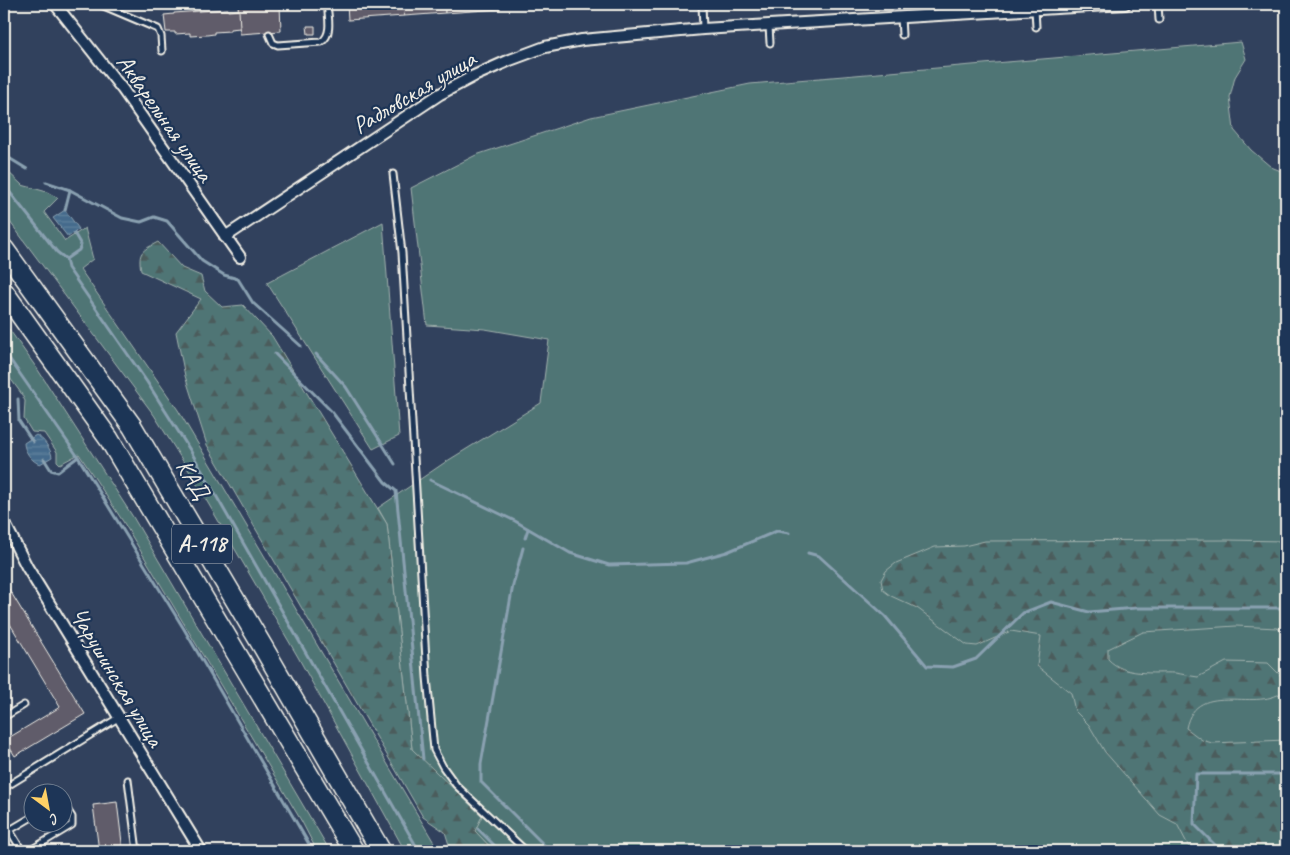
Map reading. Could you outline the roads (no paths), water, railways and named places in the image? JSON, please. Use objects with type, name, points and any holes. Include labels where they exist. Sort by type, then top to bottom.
[{"type":"highway","name":"КАД","points":[[4,249],[132,426],[381,851]]},
{"type":"highway","name":"А-118","points":[[4,292],[109,440],[354,851]]},
{"type":"street","name":"Акварельная улица","points":[[54,4],[123,90],[240,258]]},
{"type":"street","name":"Радловская улица","points":[[225,237],[440,94],[474,76],[545,47],[582,40],[703,30],[1125,4]]},
{"type":"street","name":"Чарушинская улица","points":[[4,522],[27,567],[200,851]]},
{"type":"lane","points":[[99,4],[158,29],[162,36],[162,51]]},
{"type":"lane","points":[[269,34],[272,43],[278,45],[326,40],[329,34],[327,4]]},
{"type":"lane","points":[[702,4],[703,30]]},
{"type":"lane","points":[[1158,4],[1159,20]]},
{"type":"lane","points":[[1035,9],[1036,27]]},
{"type":"lane","points":[[901,17],[902,35]]},
{"type":"lane","points":[[769,26],[770,43]]},
{"type":"lane","points":[[393,174],[402,253],[427,677],[434,750],[456,785],[526,851]]},
{"type":"lane","points":[[4,717],[24,705]]},
{"type":"lane","points":[[4,788],[118,718]]},
{"type":"lane","points":[[128,780],[137,851]]},
{"type":"lane","points":[[4,820],[25,851]]},
{"type":"lane","points":[[10,830],[22,823]]},
{"type":"lane","points":[[29,851],[60,832]]},
{"type":"water","points":[[65,210],[79,229],[68,237],[53,218]]},
{"type":"water","points":[[36,435],[46,444],[52,457],[40,464],[31,459],[24,446],[24,443]]},
{"type":"waterway","points":[[4,155],[27,169]]},
{"type":"waterway","points":[[46,182],[70,190],[122,218],[141,222],[154,217],[167,221],[202,261],[224,275],[238,279],[253,303],[301,346]]},
{"type":"waterway","points":[[4,185],[57,252],[66,259],[68,268],[147,382],[190,450],[419,851]]},
{"type":"waterway","points":[[65,210],[70,190]]},
{"type":"waterway","points":[[66,259],[79,250],[81,245],[74,233]]},
{"type":"waterway","points":[[4,351],[78,457],[184,629],[313,851]]},
{"type":"waterway","points":[[275,354],[332,412],[385,482],[396,491],[423,759]]},
{"type":"waterway","points":[[316,354],[346,387],[395,464]]},
{"type":"waterway","points":[[18,399],[19,421],[33,442]]},
{"type":"waterway","points":[[44,459],[51,470],[58,472],[78,457]]},
{"type":"waterway","points":[[430,480],[515,521],[570,553],[609,565],[686,563],[727,552],[777,531],[789,533]]},
{"type":"waterway","points":[[525,538],[528,529]]},
{"type":"waterway","points":[[523,548],[513,585],[481,764],[481,782],[550,851]]},
{"type":"waterway","points":[[808,553],[819,556],[885,616],[927,666],[953,667],[976,659],[1023,613],[1051,602],[1089,612],[1136,608],[1286,608]]},
{"type":"waterway","points":[[1221,851],[1194,824],[1196,774],[1286,774]]},
{"type":"waterway","points":[[478,829],[500,851]]}]
